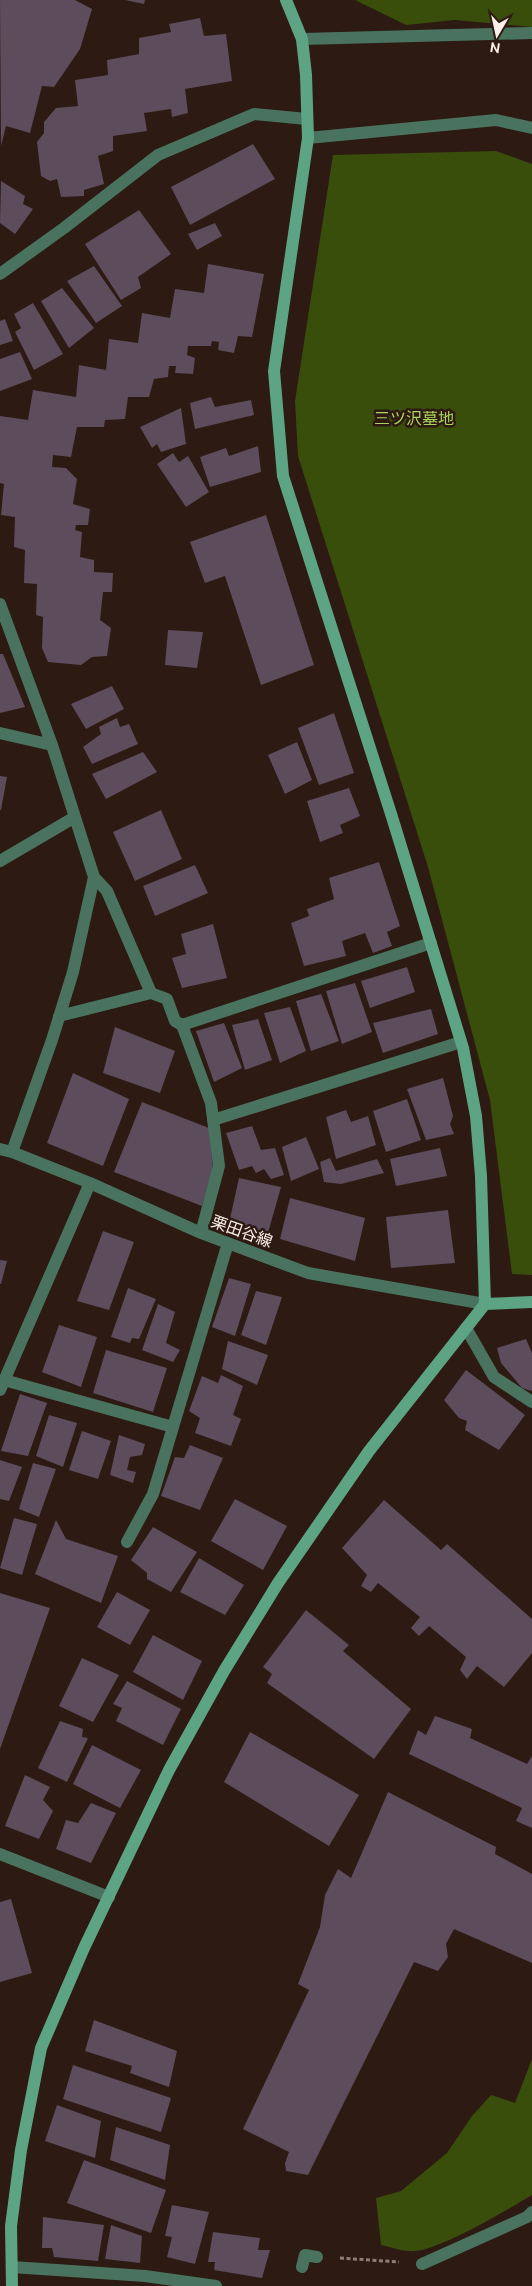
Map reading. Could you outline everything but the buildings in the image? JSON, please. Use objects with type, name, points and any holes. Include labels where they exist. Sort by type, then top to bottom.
[{"type":"street","points":[[12,2286],[11,2226],[21,2150],[41,2048],[84,1948],[169,1770],[224,1671],[278,1583],[369,1451],[485,1304],[481,1176],[471,1082],[431,943],[283,476],[274,371],[308,138],[306,75],[302,39],[286,0]]},
{"type":"street","points":[[302,39],[532,33]]},
{"type":"street","points":[[0,274],[64,228],[158,155],[254,114],[307,118]]},
{"type":"street","points":[[308,138],[496,120],[532,128]]},
{"type":"street","points":[[0,604],[52,745],[94,876],[107,891],[151,993]]},
{"type":"street","points":[[0,733],[52,745]]},
{"type":"street","points":[[0,861],[75,817]]},
{"type":"street","points":[[6,1150],[59,1016],[73,972],[94,876]]},
{"type":"street","points":[[182,1025],[431,943]]},
{"type":"street","points":[[59,1016],[151,993],[167,1000],[175,1021],[182,1025],[211,1102],[219,1166],[201,1233]]},
{"type":"street","points":[[213,1120],[461,1042]]},
{"type":"street","name":"栗田谷線","points":[[6,1150],[90,1183],[201,1233],[308,1273],[485,1304]]},
{"type":"street","points":[[90,1183],[3,1377],[173,1427]]},
{"type":"street","points":[[127,1542],[153,1494],[228,1242]]},
{"type":"street","points":[[485,1304],[532,1302]]},
{"type":"street","points":[[466,1328],[494,1377],[532,1402]]},
{"type":"street","points":[[0,1854],[109,1897]]},
{"type":"street","points":[[422,2264],[527,2217],[532,2212]]},
{"type":"street","points":[[302,2267],[305,2255],[316,2256]]},
{"type":"street","points":[[12,2267],[145,2276],[216,2286]]},
{"type":"path","points":[[316,2256],[422,2264]]},
{"type":"green space","points":[[355,0],[532,0],[532,27],[455,20],[406,25]]},
{"type":"green space","name":"三ツ沢墓地","points":[[496,151],[532,164],[532,1275],[512,1274],[490,1100],[428,867],[298,456],[295,401],[333,155]]},
{"type":"green space","points":[[532,2059],[532,2195],[474,2228],[427,2249],[411,2251],[381,2245],[376,2198],[401,2191],[447,2153],[472,2116],[491,2095],[515,2103]]}]
